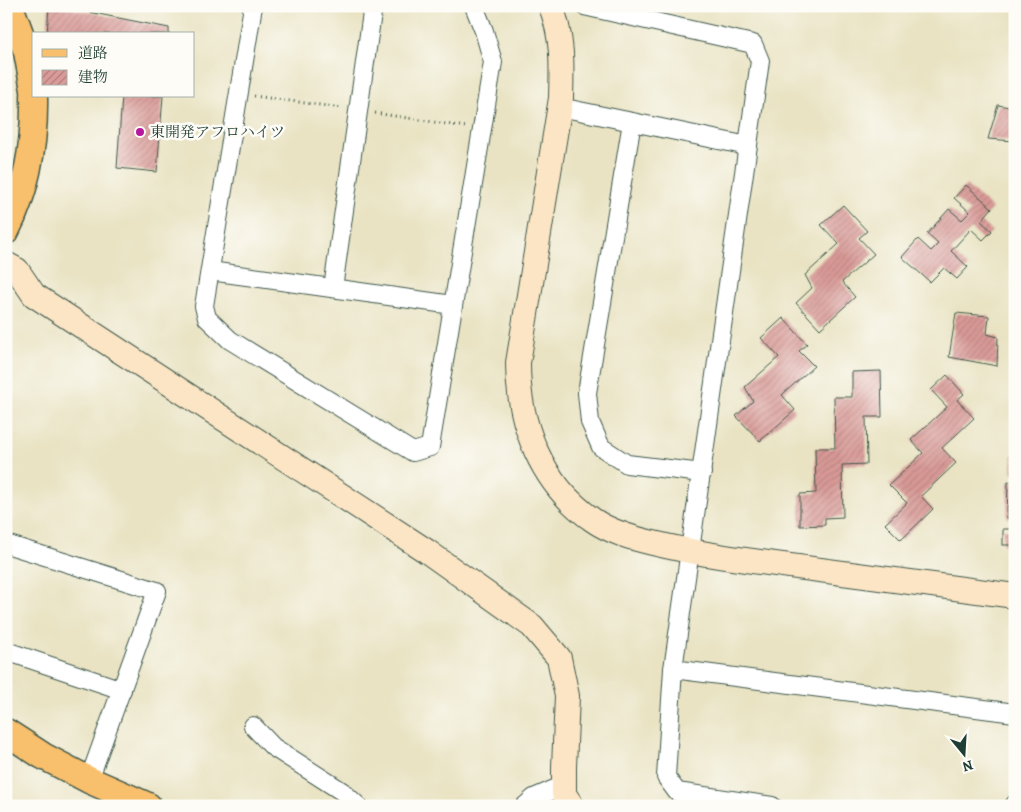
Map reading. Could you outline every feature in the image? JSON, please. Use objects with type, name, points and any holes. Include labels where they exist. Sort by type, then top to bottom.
[{"type":"main road","points":[[10,6],[28,52],[32,77]]},
{"type":"main road","points":[[6,231],[16,213],[30,164],[34,98]]},
{"type":"main road","points":[[6,732],[43,756],[89,780],[148,806]]},
{"type":"street","points":[[253,6],[204,306],[207,318],[230,340],[413,452],[430,448],[493,62],[474,6]]},
{"type":"street","points":[[332,288],[373,6]]},
{"type":"street","points":[[551,6],[558,26],[562,58],[560,107],[518,363],[518,386],[525,424],[541,463],[565,496],[594,520],[628,536],[691,552],[1015,596]]},
{"type":"street","points":[[584,6],[753,44],[760,61],[673,669],[666,777],[677,792],[772,806]]},
{"type":"street","points":[[560,107],[748,146]]},
{"type":"street","points":[[632,122],[587,393],[590,422],[601,447],[627,464],[702,474]]},
{"type":"street","points":[[6,264],[17,270],[34,294],[428,552],[532,626],[559,658],[567,696],[568,795],[534,798],[525,806]]},
{"type":"street","points":[[210,271],[453,305]]},
{"type":"street","points":[[6,544],[157,591],[89,780]]},
{"type":"street","points":[[6,651],[122,690]]},
{"type":"street","points":[[673,669],[1015,713]]},
{"type":"street","points":[[253,726],[273,747],[343,792],[358,806]]},
{"type":"building","points":[[49,6],[58,6],[169,28],[169,32],[47,32]]},
{"type":"building","name":"東開発アフロハイツ","points":[[122,98],[163,98],[157,172],[117,168]]},
{"type":"building","points":[[998,105],[1015,108],[1015,141],[988,139]]},
{"type":"building","points":[[966,185],[992,208],[981,221],[992,231],[983,240],[971,229],[951,251],[968,267],[957,279],[944,268],[930,282],[902,257],[918,239],[931,251],[938,244],[927,234],[949,209],[962,220],[970,212],[954,198]]},
{"type":"building","points":[[843,205],[867,231],[859,238],[874,254],[842,282],[855,297],[820,329],[796,303],[812,288],[805,275],[839,244],[821,225]]},
{"type":"building","points":[[956,313],[989,316],[987,334],[998,337],[997,366],[949,357]]},
{"type":"building","points":[[783,318],[807,344],[799,351],[814,366],[782,395],[795,410],[760,441],[736,416],[753,401],[745,387],[779,357],[761,338]]},
{"type":"building","points":[[881,371],[882,417],[866,417],[867,464],[842,465],[843,517],[825,518],[825,525],[800,526],[800,494],[816,493],[815,448],[835,448],[834,397],[852,397],[852,372]]},
{"type":"building","points":[[947,375],[964,394],[957,400],[974,418],[942,448],[956,463],[921,496],[933,509],[901,540],[885,524],[907,503],[889,485],[923,453],[911,440],[947,407],[931,390]]},
{"type":"building","points":[[1013,454],[1015,454],[1015,473],[1012,473]]},
{"type":"building","points":[[1008,482],[1015,482],[1015,518],[1007,518]]},
{"type":"building","points":[[1003,529],[1015,529],[1015,545],[1003,545]]},
{"type":"place","name":"東開発アフロハイツ","points":[[140,132]]}]
